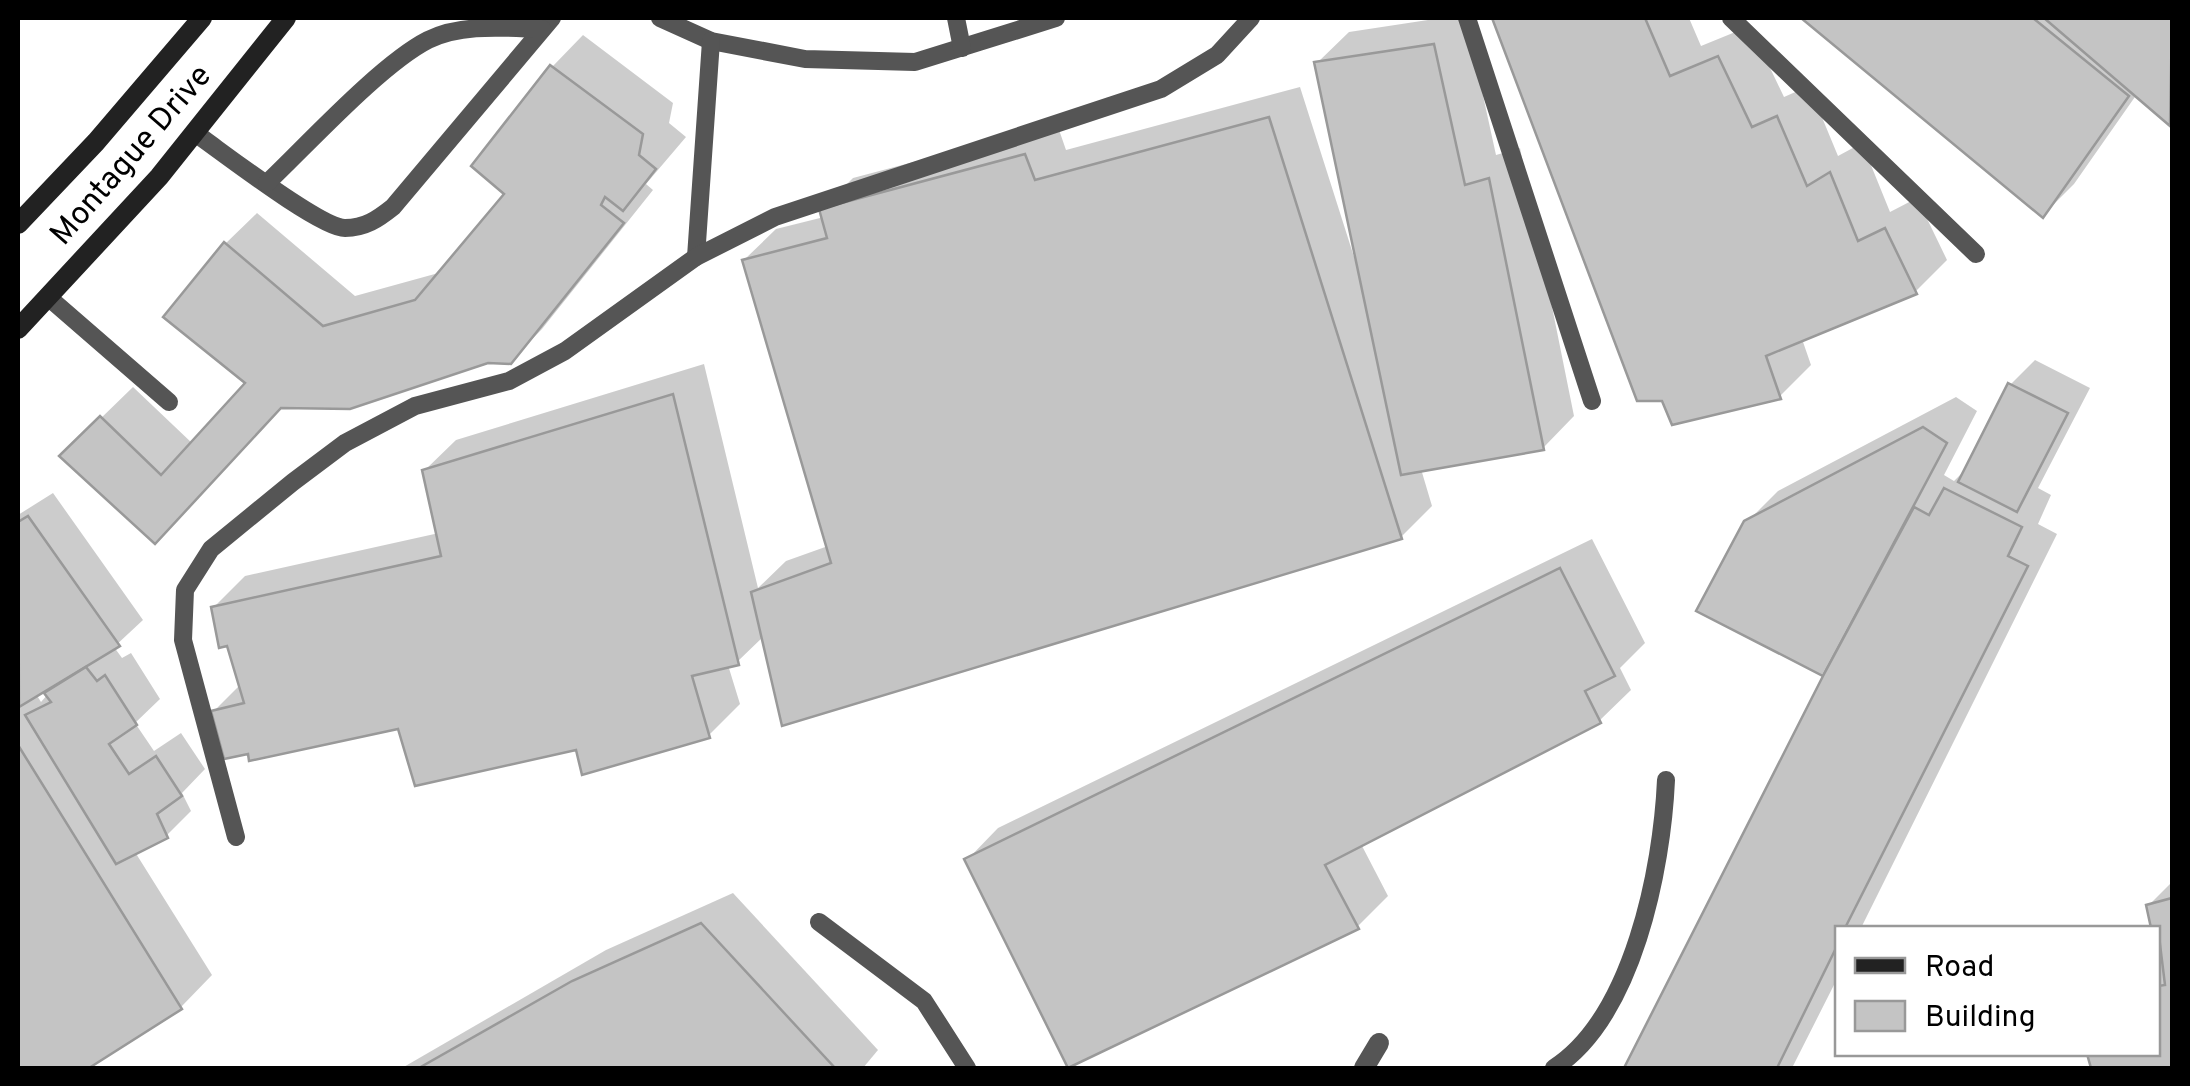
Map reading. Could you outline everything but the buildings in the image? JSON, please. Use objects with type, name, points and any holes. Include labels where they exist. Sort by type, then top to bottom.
[{"type":"main road","name":"Montague Drive","points":[[18,224],[96,142],[202,18]]},
{"type":"main road","name":"Montague Drive","points":[[18,329],[194,133],[286,18]]},
{"type":"street","points":[[1364,1068],[1378,1043]]},
{"type":"lane","points":[[660,18],[711,41],[823,59],[916,62],[1056,18]]},
{"type":"lane","points":[[956,18],[962,48]]},
{"type":"lane","points":[[236,836],[183,640],[185,590],[211,550],[345,443],[415,406],[509,382],[565,351],[696,257],[775,217],[835,194],[1161,89],[1217,55],[1250,18]]},
{"type":"lane","points":[[1468,18],[1592,401]]},
{"type":"lane","points":[[1731,18],[1976,254]]},
{"type":"lane","points":[[194,133],[342,228],[372,223],[393,207],[547,23]]},
{"type":"lane","points":[[267,183],[392,67],[429,39],[547,23]]},
{"type":"lane","points":[[696,257],[711,41]]},
{"type":"lane","points":[[48,296],[169,402]]},
{"type":"lane","points":[[1554,1068],[1593,1034],[1629,956],[1660,859],[1666,780]]},
{"type":"lane","points":[[819,922],[924,1001],[966,1068]]}]
